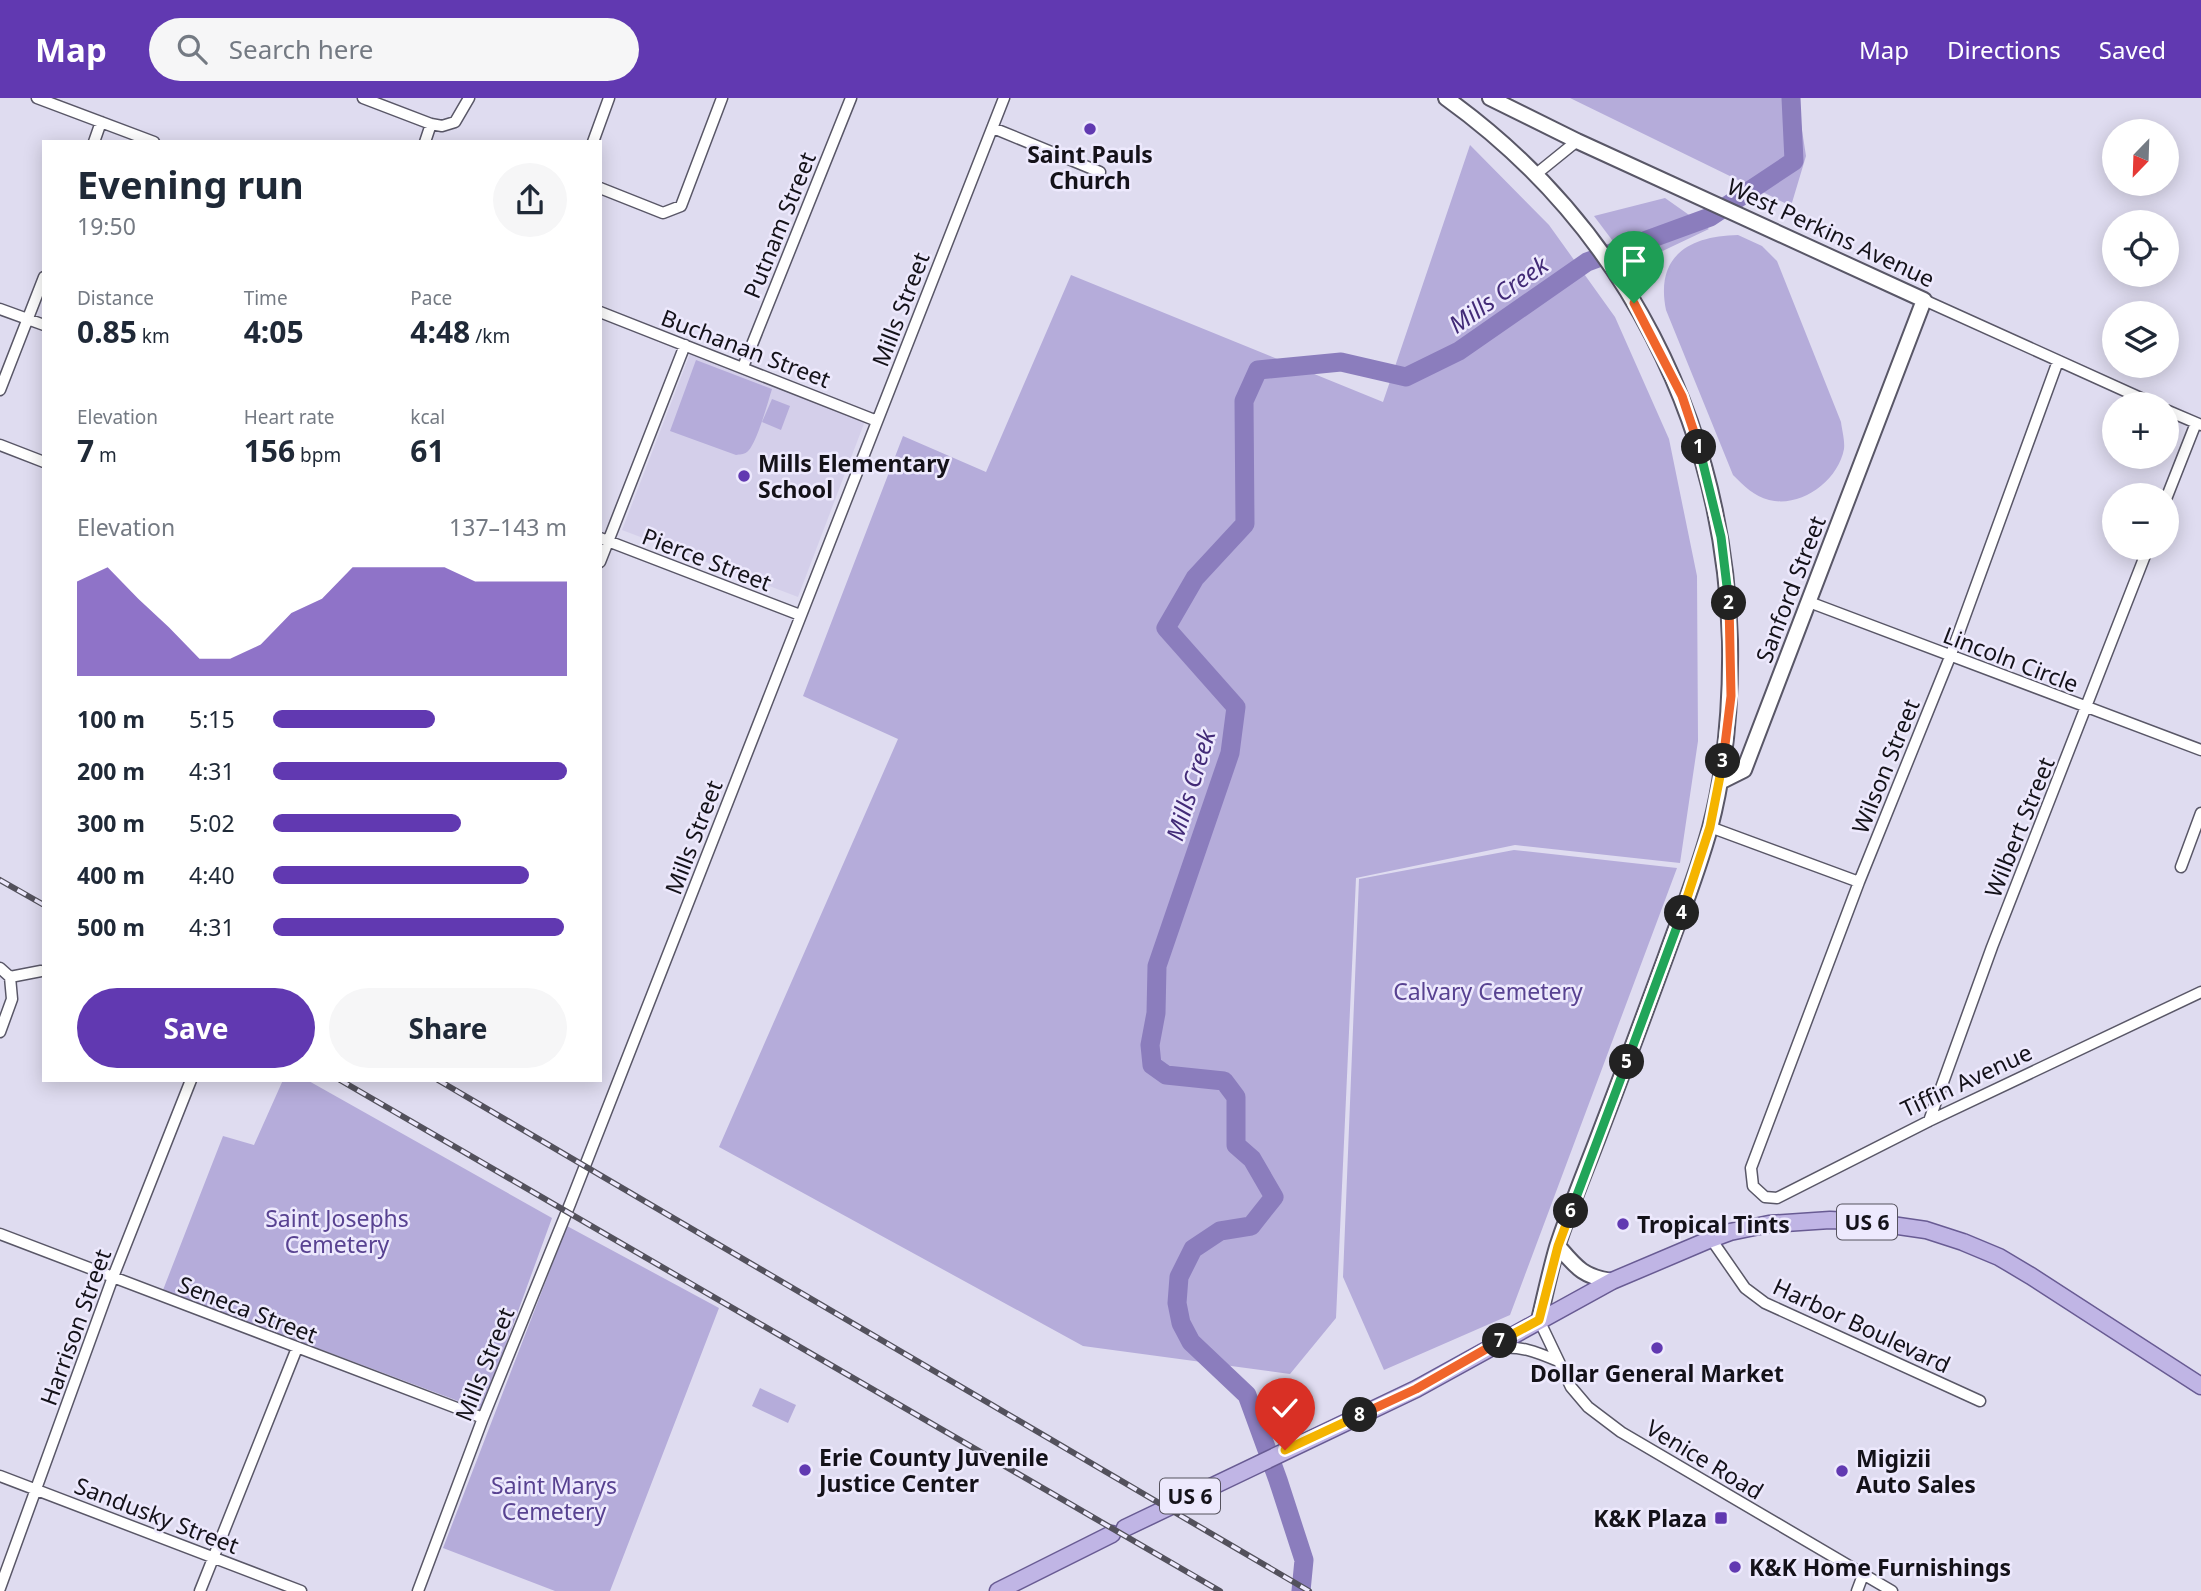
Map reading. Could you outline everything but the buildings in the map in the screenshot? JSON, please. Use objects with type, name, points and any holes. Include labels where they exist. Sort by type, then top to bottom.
[{"type":"main road","points":[[1446,98],[1470,115],[1535,175],[1596,244],[1650,330],[1682,396],[1695,435],[1716,514],[1728,599],[1731,696],[1720,782],[1710,827],[1689,894],[1558,1246],[1539,1320]]},
{"type":"main road","name":"West Perkins Avenue","points":[[1490,98],[1577,141],[1924,300]]},
{"type":"main road","name":"Sanford Street","points":[[1720,782],[1744,770],[1924,300]]},
{"type":"main road","name":"US 6","points":[[998,1591],[1254,1464],[1416,1389],[1612,1281],[1711,1239],[1761,1226],[1798,1221],[1871,1222],[1926,1230],[1998,1257],[2201,1386]]},
{"type":"main road","points":[[1558,1246],[1584,1274],[1595,1279],[1612,1281]]},
{"type":"street","points":[[37,98],[150,140]]},
{"type":"street","points":[[363,98],[442,126],[455,122],[468,101]]},
{"type":"street","points":[[594,140],[609,98]]},
{"type":"street","points":[[602,189],[663,213],[681,206],[722,98]]},
{"type":"street","name":"Putnam Street","points":[[743,367],[851,98]]},
{"type":"street","name":"Mills Street","points":[[418,1591],[483,1418],[1004,98]]},
{"type":"street","points":[[95,140],[101,122]]},
{"type":"street","points":[[426,140],[431,124]]},
{"type":"street","points":[[993,128],[1100,172]]},
{"type":"street","points":[[1535,175],[1577,141]]},
{"type":"street","points":[[0,390],[42,282]]},
{"type":"street","name":"West Perkins Avenue","points":[[1924,300],[2127,392]]},
{"type":"street","points":[[0,309],[42,324]]},
{"type":"street","name":"Buchanan Street","points":[[602,313],[877,421]]},
{"type":"street","points":[[604,539],[685,345]]},
{"type":"street","name":"Wilson Street","points":[[1753,1186],[1751,1168],[1859,882],[1950,657],[2058,361]]},
{"type":"street","points":[[2173,483],[2198,424],[2179,416]]},
{"type":"street","points":[[0,445],[42,461]]},
{"type":"street","name":"Pierce Street","points":[[604,539],[800,615]]},
{"type":"street","name":"Wilbert Street","points":[[1929,1121],[1993,947],[2143,560]]},
{"type":"street","name":"Lincoln Circle","points":[[1809,602],[2201,750]]},
{"type":"street","points":[[2181,867],[2201,813]]},
{"type":"street","points":[[1710,827],[1859,882]]},
{"type":"street","points":[[0,968],[10,977],[12,999],[0,1032]]},
{"type":"street","points":[[10,977],[41,971]]},
{"type":"street","name":"Tiffin Avenue","points":[[1753,1186],[1765,1197],[1777,1198],[1929,1121],[2201,992]]},
{"type":"street","name":"Harrison Street","points":[[0,1588],[113,1277],[190,1082]]},
{"type":"street","name":"Seneca Street","points":[[0,1234],[483,1418]]},
{"type":"street","name":"Harbor Boulevard","points":[[1711,1239],[1745,1288],[1765,1303],[1980,1401]]},
{"type":"street","name":"Venice Road","points":[[1539,1320],[1571,1387],[1588,1407],[1621,1432],[1892,1591]]},
{"type":"street","points":[[1485,1349],[1517,1346],[1558,1361]]},
{"type":"street","points":[[200,1591],[297,1348]]},
{"type":"street","name":"Sandusky Street","points":[[0,1476],[302,1591]]},
{"type":"street","points":[[1857,1591],[1863,1575]]},
{"type":"shaded area","name":"Mills Elementary School","points":[[690,354],[865,421],[798,597],[622,530]]},
{"type":"green space","points":[[1570,98],[1797,98],[1806,156],[1791,206]]},
{"type":"green space","points":[[1470,145],[1549,225],[1615,317],[1669,439],[1697,576],[1698,741],[1680,863],[1515,845],[1356,878],[1336,1318],[1290,1374],[1083,1346],[719,1147],[898,739],[803,696],[903,436],[986,472],[1071,275],[1383,402]]},
{"type":"green space","points":[[1665,198],[1709,229],[1652,256],[1627,260],[1594,216]]},
{"type":"green space","points":[[1738,235],[1762,246],[1777,261],[1841,422],[1844,449],[1834,472],[1816,490],[1793,500],[1764,498],[1733,475],[1666,310],[1666,276],[1671,263],[1680,253],[1705,240]]},
{"type":"green space","points":[[696,360],[772,389],[758,433],[746,453],[736,455],[670,431]]},
{"type":"green space","points":[[772,399],[790,406],[781,430],[762,422]]},
{"type":"green space","name":"Calvary Cemetery","points":[[1514,850],[1677,868],[1510,1315],[1384,1370],[1343,1277],[1359,879]]},
{"type":"green space","name":"Saint Josephs Cemetery","points":[[282,1082],[311,1082],[552,1218],[482,1410],[163,1290],[223,1136],[254,1145]]},
{"type":"green space","name":"Saint Marys Cemetery","points":[[567,1226],[719,1308],[610,1591],[555,1591],[443,1548]]},
{"type":"green space","points":[[760,1388],[796,1405],[788,1423],[752,1406]]},
{"type":"waterway","name":"Mills Creek","points":[[1301,1591],[1304,1560],[1247,1395],[1191,1342],[1181,1323],[1177,1303],[1179,1277],[1193,1249],[1220,1231],[1251,1226],[1274,1197],[1252,1159],[1236,1145],[1236,1097],[1224,1081],[1166,1075],[1152,1065],[1150,1045],[1156,1013],[1157,966],[1230,753],[1236,707],[1166,628],[1195,578],[1245,524],[1244,401],[1258,370],[1341,362],[1406,377],[1459,351],[1587,262],[1710,217],[1794,161],[1791,98]]},
{"type":"railway","points":[[0,880],[42,904]]},
{"type":"railway","points":[[343,1082],[1220,1591]]},
{"type":"railway","points":[[441,1082],[1309,1591]]},
{"type":"place","name":"Saint Pauls Church","points":[[1090,129]]},
{"type":"place","name":"Mills Elementary School","points":[[744,476]]},
{"type":"place","name":"Tropical Tints","points":[[1623,1224]]},
{"type":"place","name":"Dollar General Market","points":[[1657,1348]]},
{"type":"place","name":"Erie County Juvenile Justice Center","points":[[805,1470]]},
{"type":"place","name":"Migizii Auto Sales","points":[[1842,1471]]},
{"type":"place","name":"K&K Plaza","points":[[1721,1518]]},
{"type":"place","name":"K&K Home Furnishings","points":[[1735,1567]]},
{"type":"route","points":[[1285,1450],[1416,1389],[1539,1320],[1558,1246],[1689,894],[1710,827],[1724,758],[1731,696],[1728,599],[1721,537],[1711,491],[1682,396],[1634,303]]}]
